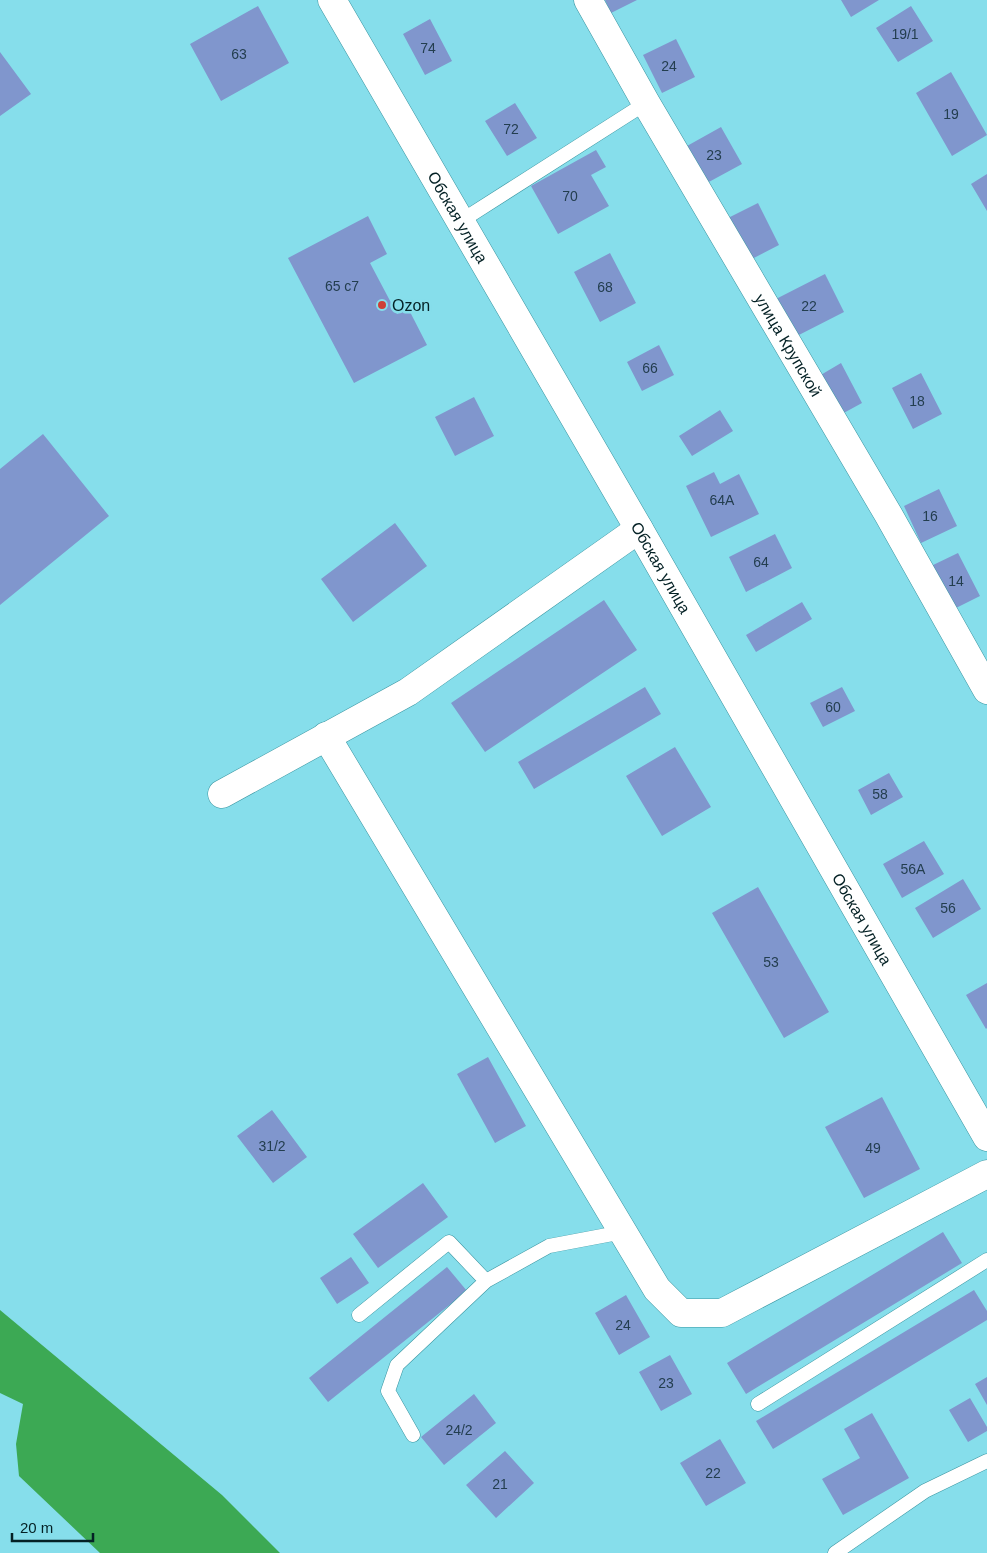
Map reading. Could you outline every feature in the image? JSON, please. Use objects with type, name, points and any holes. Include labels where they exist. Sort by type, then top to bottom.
[{"type":"street","name":"Обская улица","points":[[332,0],[640,529],[987,1137]]},
{"type":"street","name":"улица Крупской","points":[[588,0],[646,103],[883,505],[987,690]]},
{"type":"street","points":[[222,794],[408,692],[640,529]]},
{"type":"street","points":[[326,736],[656,1289],[681,1313],[722,1313],[987,1174]]},
{"type":"lane","points":[[461,221],[646,103]]},
{"type":"lane","points":[[413,1435],[388,1391],[398,1365],[486,1281],[549,1246],[622,1232]]},
{"type":"lane","points":[[359,1315],[449,1242],[486,1281]]},
{"type":"lane","points":[[758,1404],[987,1260]]},
{"type":"lane","points":[[835,1553],[925,1491],[987,1461]]},
{"type":"shaded area","points":[[0,1310],[222,1495],[280,1553],[100,1553],[19,1476],[16,1444],[23,1404],[0,1393]]},
{"type":"building","points":[[605,0],[637,0],[611,13]]},
{"type":"building","points":[[841,0],[879,0],[851,17]]},
{"type":"building","points":[[258,6],[289,63],[221,101],[190,44]]},
{"type":"building","points":[[911,6],[933,41],[898,62],[876,28]]},
{"type":"building","points":[[430,19],[452,61],[425,75],[403,34]]},
{"type":"building","points":[[676,39],[695,77],[662,93],[643,55]]},
{"type":"building","points":[[0,52],[31,94],[0,116]]},
{"type":"building","points":[[951,72],[987,135],[952,156],[916,93]]},
{"type":"building","points":[[515,103],[537,138],[507,156],[485,121]]},
{"type":"building","points":[[721,127],[742,164],[707,183],[687,146]]},
{"type":"building","points":[[596,150],[606,167],[591,175],[609,206],[558,234],[531,186]]},
{"type":"building","points":[[987,174],[987,211],[971,184]]},
{"type":"building","points":[[758,203],[779,245],[750,260],[728,218]]},
{"type":"building","points":[[368,216],[387,254],[370,263],[397,314],[408,308],[427,345],[354,383],[288,258]]},
{"type":"building","points":[[610,253],[636,303],[600,322],[574,272]]},
{"type":"building","points":[[825,274],[844,312],[793,338],[774,300]]},
{"type":"building","points":[[659,345],[674,375],[642,391],[627,362]]},
{"type":"building","points":[[841,363],[862,403],[840,415],[819,376]]},
{"type":"building","points":[[921,373],[942,414],[913,429],[892,388]]},
{"type":"building","points":[[474,397],[494,436],[455,456],[435,417]]},
{"type":"building","points":[[720,410],[733,431],[692,456],[679,436]]},
{"type":"building","points":[[43,434],[109,516],[0,605],[0,469]]},
{"type":"building","points":[[714,472],[720,484],[739,474],[759,514],[711,537],[686,486]]},
{"type":"building","points":[[939,489],[957,526],[921,543],[904,506]]},
{"type":"building","points":[[395,523],[427,566],[353,622],[321,579]]},
{"type":"building","points":[[775,534],[792,568],[746,592],[729,557]]},
{"type":"building","points":[[958,553],[980,596],[954,609],[931,566]]},
{"type":"building","points":[[604,600],[637,650],[485,752],[451,703]]},
{"type":"building","points":[[802,602],[812,619],[756,652],[746,635]]},
{"type":"building","points":[[645,687],[661,714],[534,789],[518,762]]},
{"type":"building","points":[[842,687],[855,711],[823,727],[810,703]]},
{"type":"building","points":[[675,747],[711,807],[662,836],[626,776]]},
{"type":"building","points":[[889,773],[903,797],[871,815],[858,790]]},
{"type":"building","points":[[924,841],[944,874],[902,898],[883,864]]},
{"type":"building","points":[[963,879],[981,909],[933,938],[915,908]]},
{"type":"building","points":[[758,887],[829,1012],[784,1038],[712,913]]},
{"type":"building","points":[[987,983],[987,1028],[986,1029],[966,995]]},
{"type":"building","points":[[488,1057],[526,1126],[495,1143],[457,1074]]},
{"type":"building","points":[[882,1097],[920,1169],[864,1198],[825,1127]]},
{"type":"building","points":[[272,1110],[307,1157],[273,1183],[237,1136]]},
{"type":"building","points":[[423,1183],[448,1217],[378,1268],[353,1234]]},
{"type":"building","points":[[943,1232],[962,1263],[746,1394],[727,1363]]},
{"type":"building","points":[[351,1257],[369,1283],[337,1304],[320,1278]]},
{"type":"building","points":[[447,1267],[467,1291],[328,1402],[309,1378]]},
{"type":"building","points":[[974,1290],[987,1311],[987,1320],[773,1449],[756,1421]]},
{"type":"building","points":[[626,1295],[650,1337],[619,1355],[595,1313]]},
{"type":"building","points":[[670,1355],[692,1394],[661,1411],[639,1372]]},
{"type":"building","points":[[987,1377],[987,1405],[975,1384]]},
{"type":"building","points":[[474,1394],[496,1423],[444,1465],[421,1437]]},
{"type":"building","points":[[970,1398],[987,1427],[987,1431],[968,1442],[949,1410]]},
{"type":"building","points":[[872,1413],[909,1478],[843,1515],[822,1479],[860,1458],[844,1429]]},
{"type":"building","points":[[720,1439],[746,1483],[706,1506],[680,1463]]},
{"type":"building","points":[[505,1451],[534,1483],[496,1518],[466,1485]]},
{"type":"place","name":"Ozon","points":[[382,305]]}]
